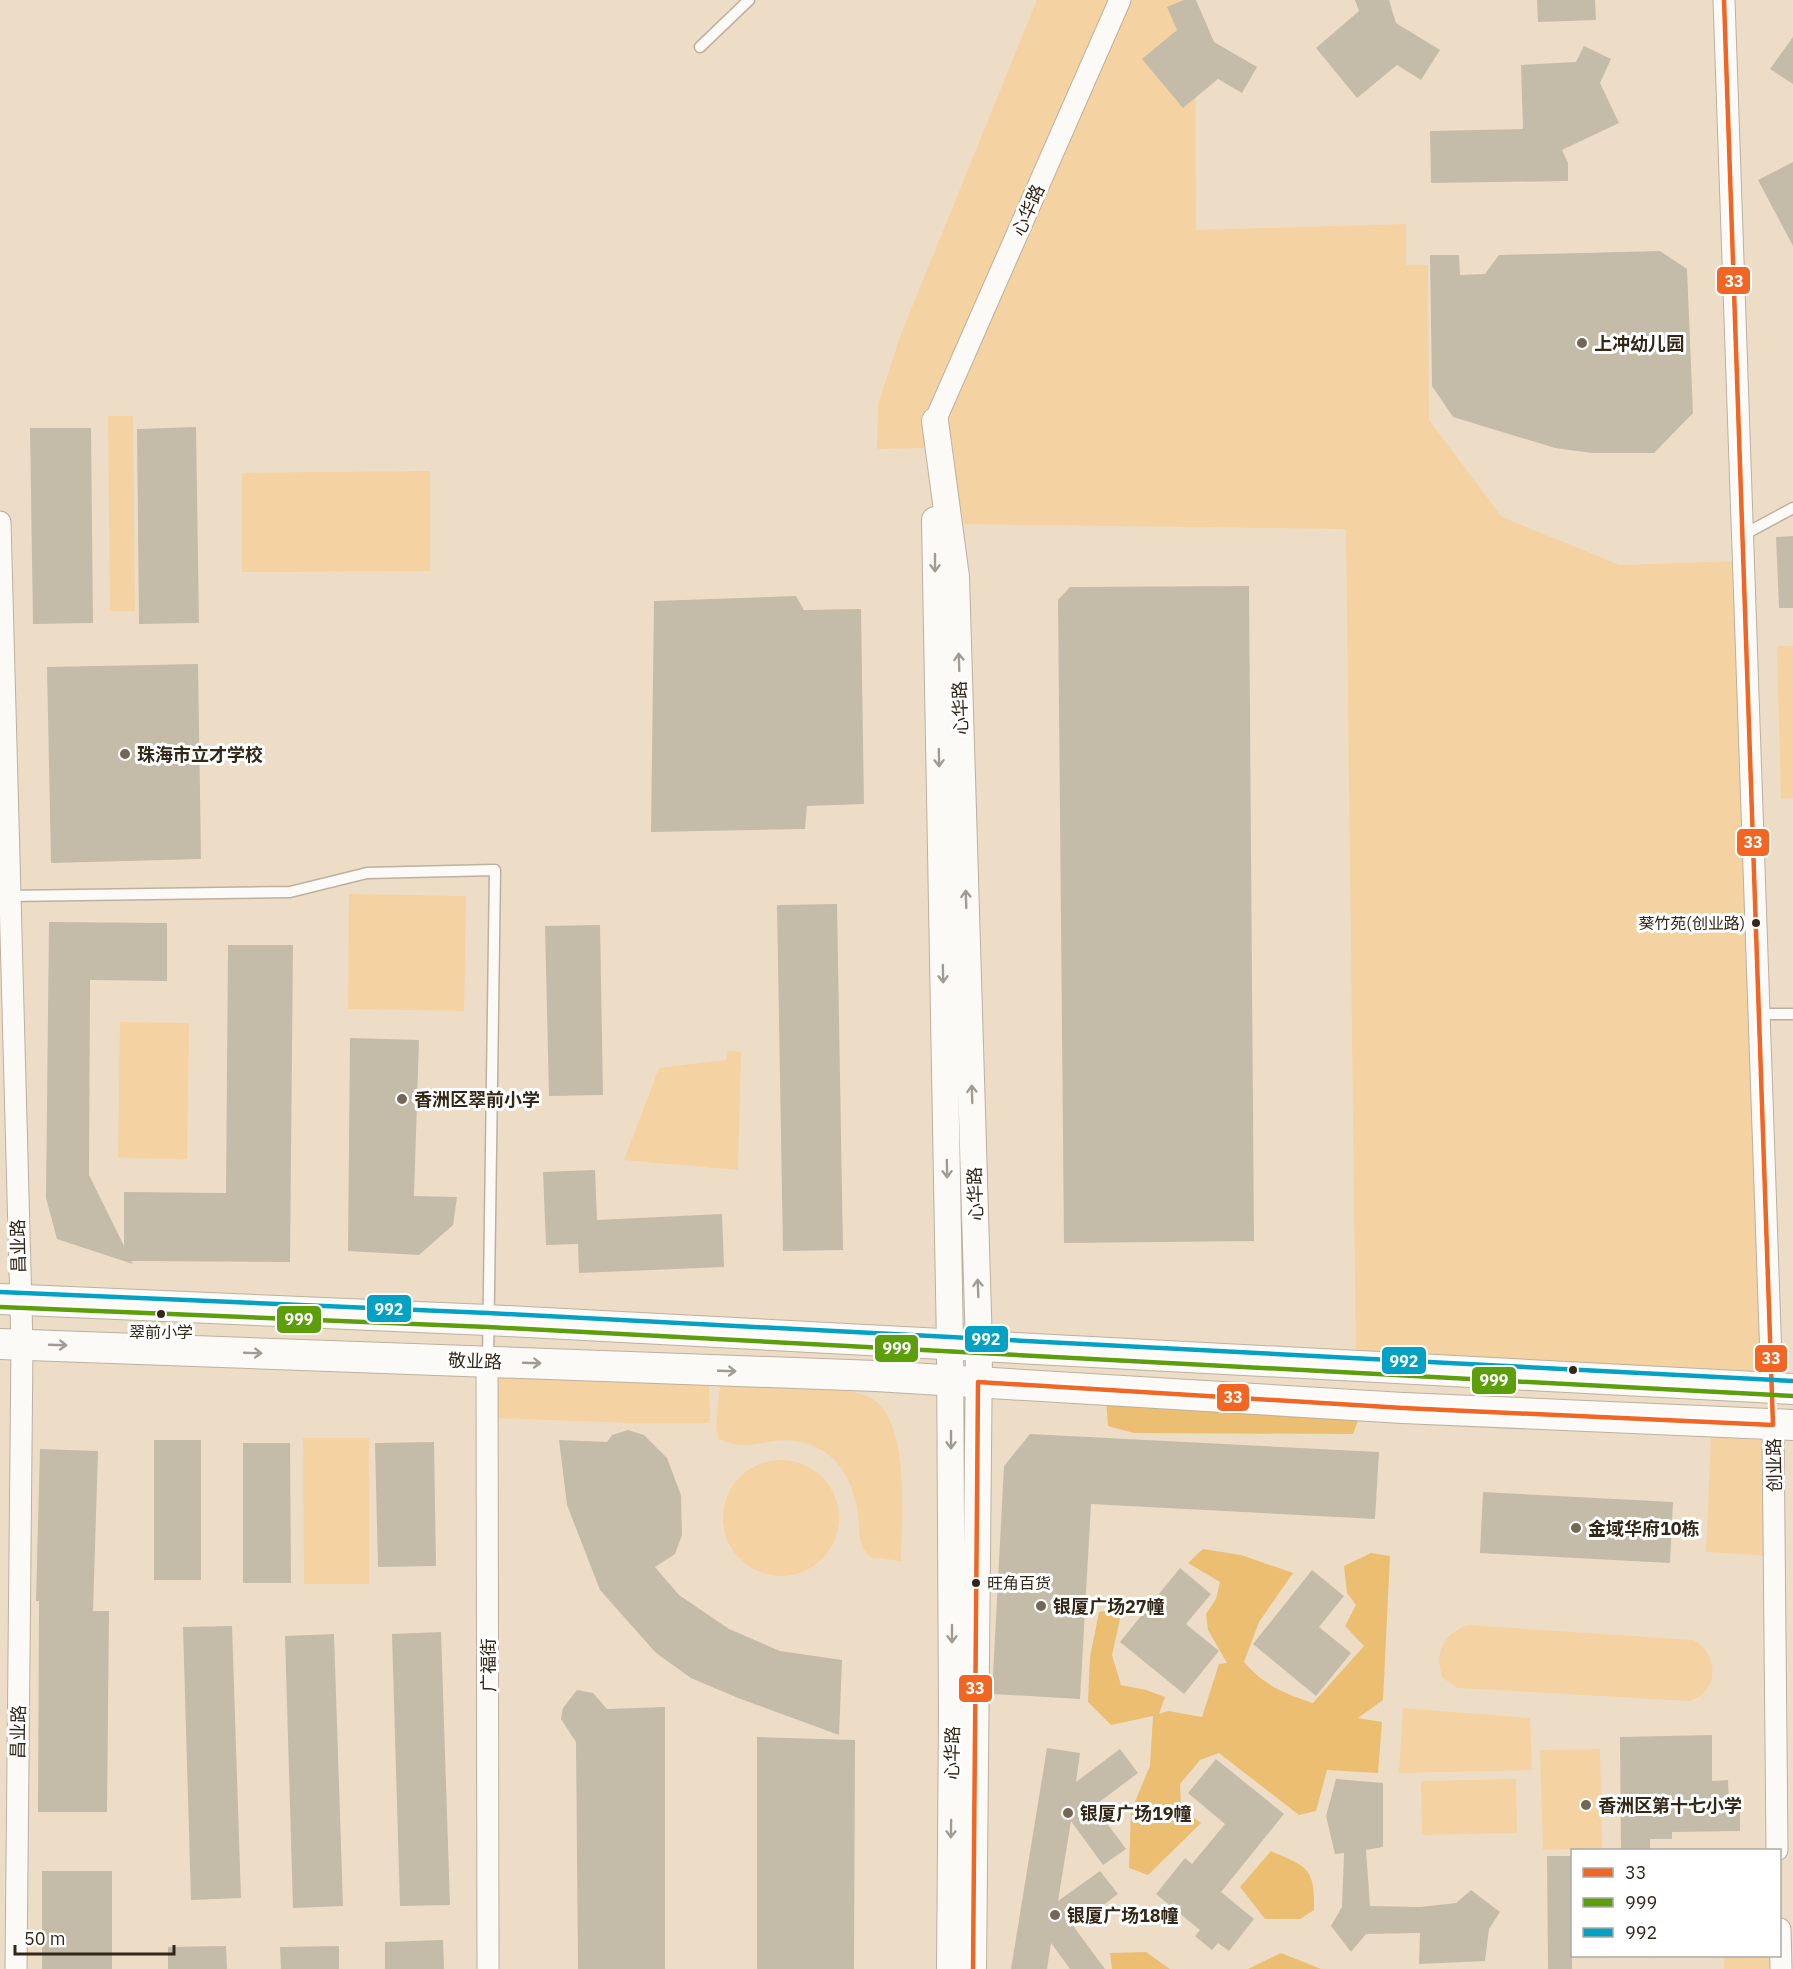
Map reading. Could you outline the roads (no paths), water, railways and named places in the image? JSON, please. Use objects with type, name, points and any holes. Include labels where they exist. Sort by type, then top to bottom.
[{"type":"main road","points":[[10,1300],[488,1320],[1783,1389]]},
{"type":"main road","name":"敬业路","points":[[11,1345],[964,1382],[1403,1408],[1783,1425]]},
{"type":"street","name":"心华路","points":[[973,1969],[965,1714],[965,1346],[935,575],[935,421],[1120,0]]},
{"type":"street","name":"创业路","points":[[1724,0],[1760,1014],[1783,1389],[1777,1849]]},
{"type":"street","name":"昌业路","points":[[0,522],[9,896],[16,1969]]},
{"type":"street","name":"广福街","points":[[488,1362],[488,1969]]},
{"type":"street","name":"心华路","points":[[950,1969],[965,1714]]},
{"type":"lane","points":[[700,47],[749,0]]},
{"type":"lane","points":[[1743,535],[1793,508]]},
{"type":"lane","points":[[9,896],[290,892],[368,873],[495,870],[488,1362]]},
{"type":"lane","points":[[1760,1014],[1793,1014]]},
{"type":"place","name":"上冲幼儿园","points":[[1582,343]]},
{"type":"place","name":"珠海市立才学校","points":[[125,754]]},
{"type":"place","name":"葵竹苑(创业路)","points":[[1756,923]]},
{"type":"place","name":"香洲区翠前小学","points":[[402,1099]]},
{"type":"place","name":"翠前小学","points":[[161,1314]]},
{"type":"place","name":"金域华府10栋","points":[[1576,1528]]},
{"type":"place","name":"旺角百货","points":[[976,1583]]},
{"type":"place","name":"银厦广场27幢","points":[[1041,1606]]},
{"type":"place","name":"香洲区第十七小学","points":[[1586,1805]]},
{"type":"place","name":"银厦广场19幢","points":[[1068,1813]]},
{"type":"place","name":"银厦广场18幢","points":[[1055,1915]]}]
